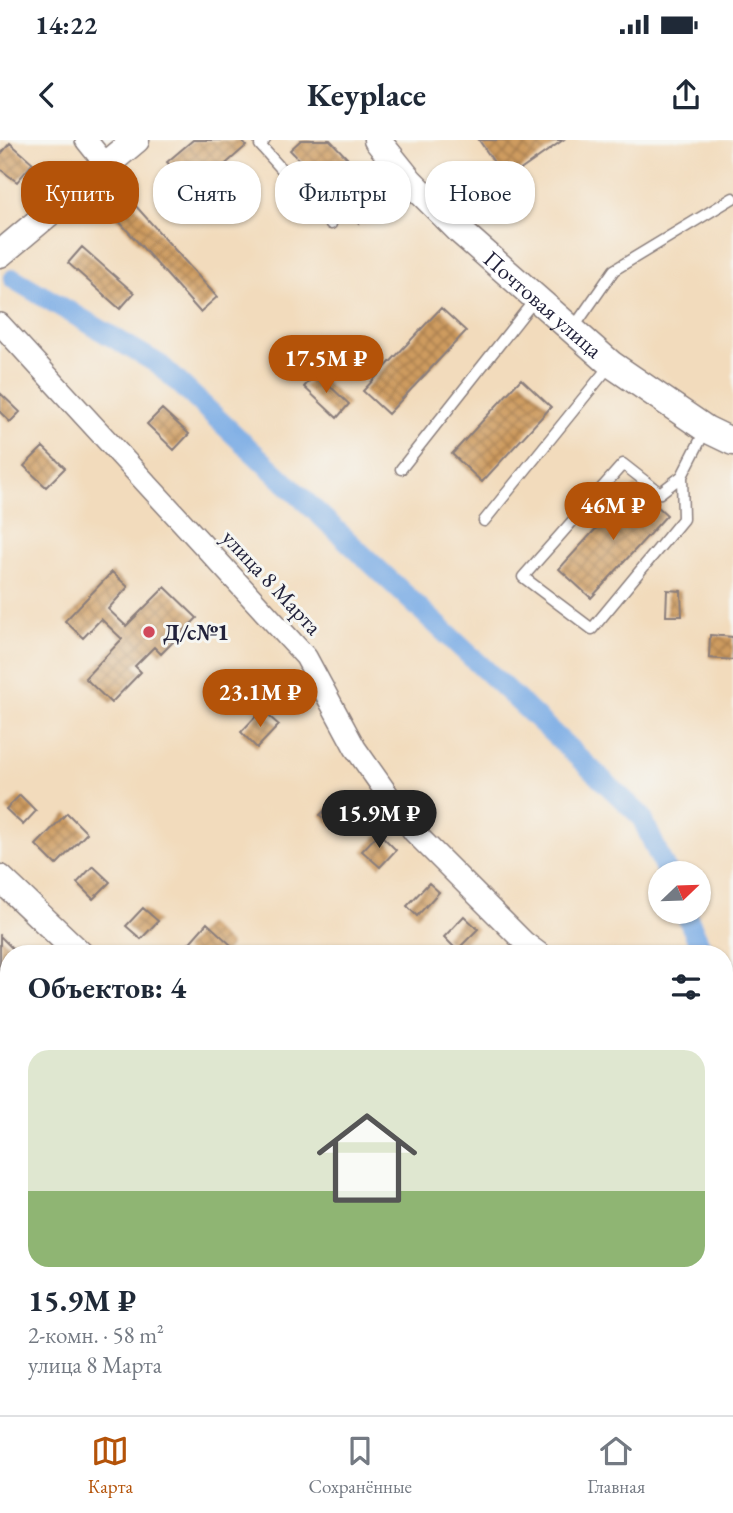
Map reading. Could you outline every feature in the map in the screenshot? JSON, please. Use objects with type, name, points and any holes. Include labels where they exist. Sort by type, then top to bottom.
[{"type":"street","points":[[86,140],[104,161]]},
{"type":"street","points":[[111,161],[136,140]]},
{"type":"street","name":"Почтовая улица","points":[[377,140],[410,181],[461,232],[611,364],[706,429],[733,442]]},
{"type":"street","points":[[0,254],[36,224]]},
{"type":"street","name":"улица 8 Марта","points":[[0,324],[306,657],[355,748],[414,832],[528,945]]},
{"type":"street","points":[[0,878],[71,945]]},
{"type":"lane","points":[[265,140],[260,145],[275,162]]},
{"type":"lane","points":[[572,330],[614,270],[733,198]]},
{"type":"lane","points":[[401,469],[536,298]]},
{"type":"lane","points":[[484,520],[611,364]]},
{"type":"lane","points":[[682,476],[683,519],[592,629],[523,577],[623,464],[660,493],[682,476],[706,429]]},
{"type":"building","points":[[193,140],[241,140],[246,146],[229,161],[168,161]]},
{"type":"building","points":[[301,140],[330,140],[350,161],[300,161],[290,150]]},
{"type":"building","points":[[479,140],[563,140],[533,161],[493,161]]},
{"type":"building","points":[[10,143],[31,161],[21,161],[21,177],[17,182],[0,169],[0,155]]},
{"type":"building","points":[[139,210],[217,297],[200,312],[121,224],[139,224]]},
{"type":"building","points":[[82,247],[134,293],[120,309],[68,263]]},
{"type":"building","points":[[441,308],[466,331],[388,414],[363,391]]},
{"type":"building","points":[[316,373],[349,404],[337,418],[304,387]]},
{"type":"building","points":[[521,379],[551,407],[482,482],[452,454]]},
{"type":"building","points":[[0,393],[20,412],[10,422],[0,412]]},
{"type":"building","points":[[162,409],[189,434],[174,450],[147,424]]},
{"type":"building","points":[[43,447],[65,468],[46,487],[24,466]]},
{"type":"building","points":[[635,486],[667,515],[591,598],[559,569]]},
{"type":"building","name":"Д/с№1","points":[[112,572],[128,587],[108,609],[126,626],[165,587],[197,618],[161,654],[154,647],[135,666],[141,672],[111,703],[85,678],[122,639],[101,619],[83,638],[65,621]]},
{"type":"building","points":[[667,590],[681,591],[682,616],[666,616]]},
{"type":"building","points":[[710,635],[733,637],[733,660],[709,658]]},
{"type":"building","points":[[262,710],[279,725],[257,748],[241,732]]},
{"type":"building","points":[[342,793],[354,804],[332,827],[320,815]]},
{"type":"building","points":[[20,795],[36,811],[23,825],[6,809]]},
{"type":"building","points":[[67,813],[87,833],[56,865],[36,845]]},
{"type":"building","points":[[379,833],[396,850],[380,867],[362,851]]},
{"type":"building","points":[[93,866],[110,882],[93,899],[77,883]]},
{"type":"building","points":[[429,883],[439,892],[417,916],[407,906]]},
{"type":"building","points":[[143,908],[158,921],[141,939],[126,926]]},
{"type":"building","points":[[464,916],[478,929],[462,945],[452,945],[444,937]]},
{"type":"building","points":[[207,923],[231,945],[188,945]]},
{"type":"building","points":[[0,936],[9,945],[0,945]]},
{"type":"waterway","points":[[14,279],[160,365],[641,816],[662,861]]},
{"type":"waterway","points":[[690,924],[700,945]]},
{"type":"place","name":"Д/с№1","points":[[149,632]]}]
